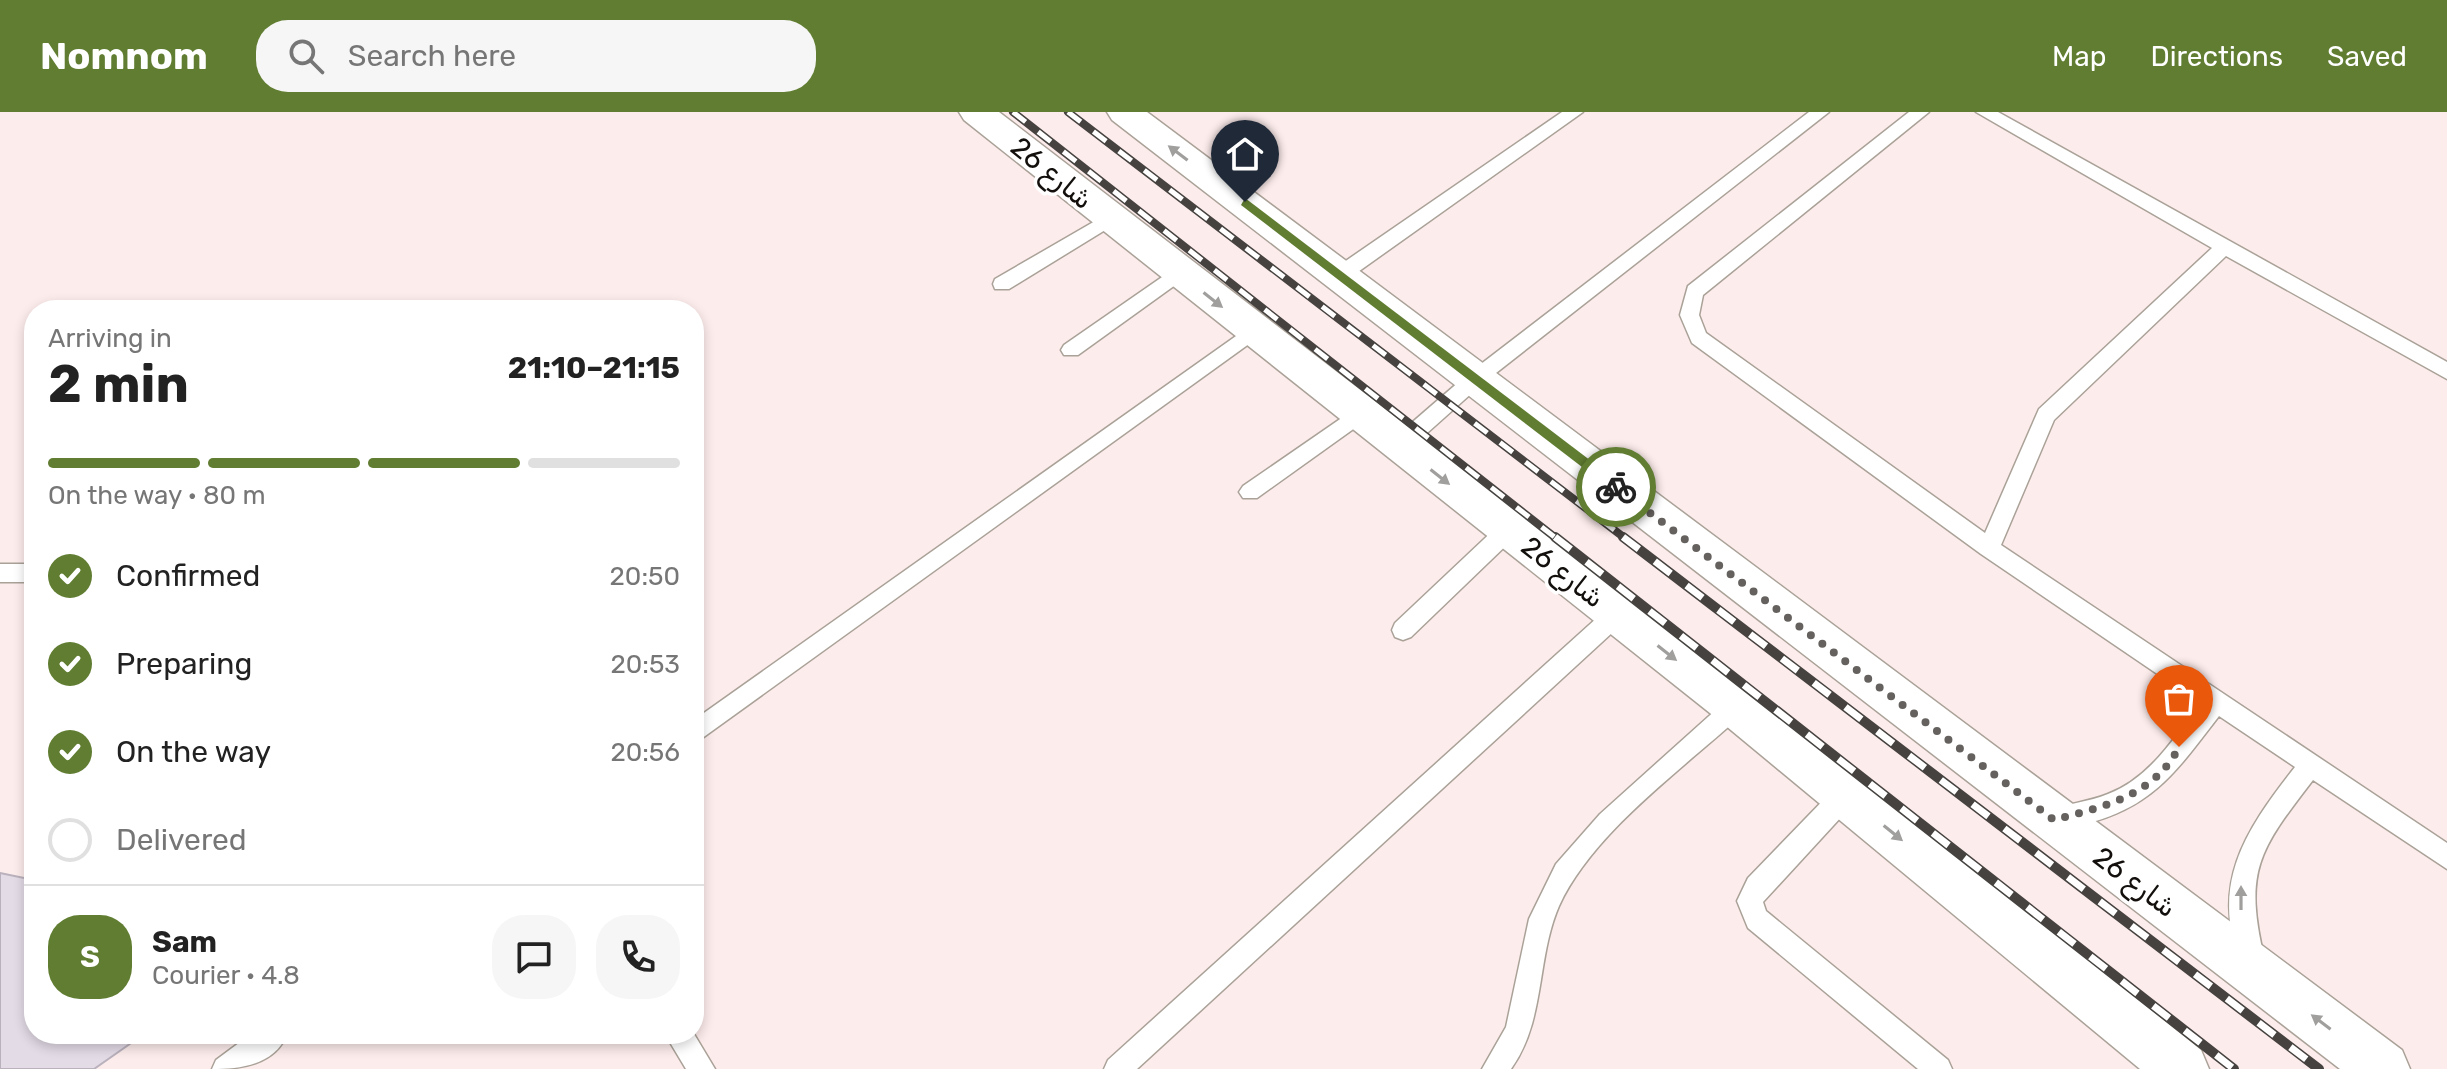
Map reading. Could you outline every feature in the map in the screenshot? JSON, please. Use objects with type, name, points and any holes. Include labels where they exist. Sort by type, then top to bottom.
[{"type":"street","name":"شارع 26","points":[[976,112],[1178,273],[1736,706],[2182,1069]]},
{"type":"street","name":"شارع 26","points":[[1124,112],[2383,1069]]},
{"type":"lane","points":[[1341,274],[1574,112]]},
{"type":"lane","points":[[1400,445],[1475,379],[1820,112]]},
{"type":"lane","points":[[1920,112],[1695,291],[1688,305],[1689,320],[1699,338],[1989,548],[2447,857]]},
{"type":"lane","points":[[1985,112],[2447,371]]},
{"type":"lane","points":[[1002,284],[1109,219]]},
{"type":"lane","points":[[1989,548],[2046,415],[2225,246]]},
{"type":"lane","points":[[1071,350],[1178,273]]},
{"type":"lane","points":[[704,726],[1253,331]]},
{"type":"lane","points":[[1250,492],[1359,414]]},
{"type":"lane","points":[[1403,630],[1508,530]]},
{"type":"lane","points":[[0,573],[24,573]]},
{"type":"lane","points":[[1117,1069],[1617,614]]},
{"type":"lane","points":[[2054,820],[2126,799],[2150,783],[2171,763],[2179,747],[2216,701]]},
{"type":"lane","points":[[1495,1069],[1511,1051],[1526,1010],[1538,931],[1551,896],[1586,844],[1736,706]]},
{"type":"lane","points":[[2256,973],[2241,923],[2243,865],[2253,841],[2311,765]]},
{"type":"lane","points":[[1846,794],[1757,887],[1750,901],[1757,919],[1939,1069]]},
{"type":"lane","points":[[225,1069],[260,1044]]},
{"type":"lane","points":[[685,1044],[702,1069]]},
{"type":"shaded area","points":[[0,112],[2447,112],[2447,1069],[0,1069]]},
{"type":"building","points":[[0,873],[24,878],[24,1044],[130,1044],[94,1069],[0,1069]]},
{"type":"railway","points":[[1013,112],[1557,539]]},
{"type":"railway","points":[[1068,112],[1626,539]]},
{"type":"railway","points":[[1555,537],[2234,1069]]},
{"type":"railway","points":[[1623,537],[2319,1069]]},
{"type":"way so far","points":[[1616,487],[2054,820],[2126,799],[2150,783],[2171,763],[2179,747]]},
{"type":"route","points":[[1245,202],[1616,487]]}]
